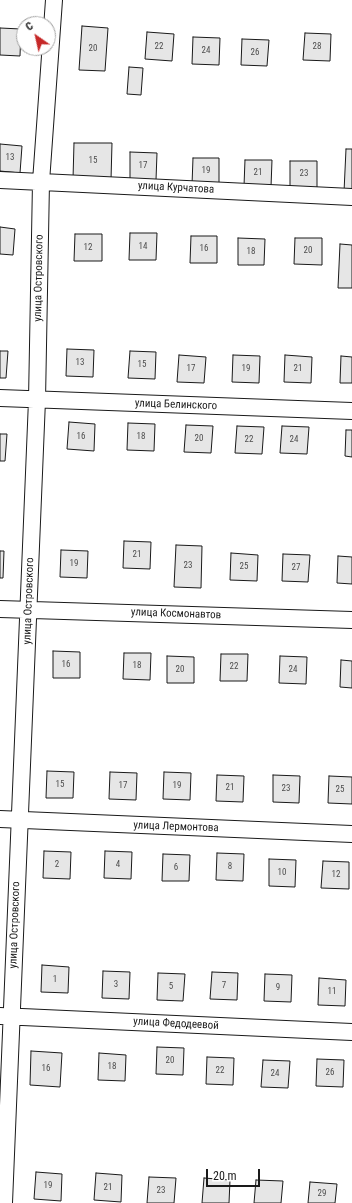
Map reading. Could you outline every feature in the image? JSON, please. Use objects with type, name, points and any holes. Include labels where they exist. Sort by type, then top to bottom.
[{"type":"street","name":"улица Островского","points":[[4,1203],[6,1017],[19,820],[37,400],[41,182],[54,0]]},
{"type":"street","name":"улица Курчатова","points":[[0,180],[352,197]]},
{"type":"street","name":"улица Белинского","points":[[0,398],[352,411]]},
{"type":"street","name":"улица Космонавтов","points":[[0,609],[352,620]]},
{"type":"street","name":"улица Лермонтова","points":[[0,819],[352,834]]},
{"type":"street","name":"улица Федодеевой","points":[[6,1017],[352,1032]]},
{"type":"building","points":[[82,26],[108,28],[105,71],[79,70]]},
{"type":"building","points":[[0,28],[16,29],[16,56],[0,55]]},
{"type":"building","points":[[147,32],[174,34],[172,61],[145,59]]},
{"type":"building","points":[[305,33],[331,34],[330,61],[303,60]]},
{"type":"building","points":[[193,37],[220,38],[219,65],[192,64]]},
{"type":"building","points":[[242,39],[269,40],[267,66],[241,65]]},
{"type":"building","points":[[129,67],[143,68],[141,95],[127,94]]},
{"type":"building","points":[[74,143],[112,143],[111,180],[73,179]]},
{"type":"building","points":[[0,144],[22,146],[20,173],[0,171]]},
{"type":"building","points":[[346,149],[352,149],[352,192],[344,192]]},
{"type":"building","points":[[130,152],[157,153],[156,180],[130,179]]},
{"type":"building","points":[[193,158],[219,158],[219,185],[192,185]]},
{"type":"building","points":[[245,160],[272,160],[271,187],[244,186]]},
{"type":"building","points":[[290,161],[317,161],[317,188],[290,188]]},
{"type":"building","points":[[0,227],[15,229],[13,255],[0,254]]},
{"type":"building","points":[[130,233],[157,233],[156,260],[129,260]]},
{"type":"building","points":[[75,234],[102,234],[102,261],[74,261]]},
{"type":"building","points":[[191,236],[217,236],[217,263],[190,263]]},
{"type":"building","points":[[238,238],[265,239],[264,265],[238,265]]},
{"type":"building","points":[[295,238],[322,238],[322,265],[294,264]]},
{"type":"building","points":[[340,244],[352,245],[352,288],[338,288]]},
{"type":"building","points":[[67,349],[94,350],[93,377],[66,376]]},
{"type":"building","points":[[0,351],[8,351],[6,378],[0,378]]},
{"type":"building","points":[[130,351],[156,352],[155,379],[128,378]]},
{"type":"building","points":[[179,355],[206,357],[204,383],[177,382]]},
{"type":"building","points":[[233,355],[260,356],[259,383],[232,382]]},
{"type":"building","points":[[285,355],[312,357],[311,383],[284,382]]},
{"type":"building","points":[[341,356],[352,357],[352,383],[340,383]]},
{"type":"building","points":[[69,422],[95,424],[94,451],[67,449]]},
{"type":"building","points":[[128,423],[155,424],[154,451],[127,450]]},
{"type":"building","points":[[186,425],[213,426],[211,453],[184,452]]},
{"type":"building","points":[[237,426],[264,427],[262,454],[235,453]]},
{"type":"building","points":[[282,426],[309,427],[307,454],[280,453]]},
{"type":"building","points":[[346,430],[352,430],[352,457],[345,456]]},
{"type":"building","points":[[0,434],[7,434],[5,461],[0,461]]},
{"type":"building","points":[[124,541],[151,542],[150,569],[123,568]]},
{"type":"building","points":[[176,545],[202,546],[201,588],[174,587]]},
{"type":"building","points":[[61,550],[88,551],[87,578],[60,577]]},
{"type":"building","points":[[0,551],[4,551],[3,578],[0,578]]},
{"type":"building","points":[[231,553],[258,555],[257,581],[230,580]]},
{"type":"building","points":[[283,554],[310,555],[308,582],[282,581]]},
{"type":"building","points":[[338,556],[352,557],[352,584],[337,583]]},
{"type":"building","points":[[53,651],[80,652],[80,678],[53,678]]},
{"type":"building","points":[[124,653],[151,653],[150,680],[123,679]]},
{"type":"building","points":[[221,654],[248,654],[247,681],[220,681]]},
{"type":"building","points":[[167,656],[194,657],[194,683],[167,683]]},
{"type":"building","points":[[280,656],[307,657],[306,684],[279,683]]},
{"type":"building","points":[[341,660],[352,661],[352,688],[340,687]]},
{"type":"building","points":[[47,771],[74,772],[73,798],[46,798]]},
{"type":"building","points":[[110,772],[137,773],[136,800],[109,799]]},
{"type":"building","points":[[164,772],[191,773],[190,800],[163,799]]},
{"type":"building","points":[[217,775],[244,776],[243,802],[216,801]]},
{"type":"building","points":[[273,775],[300,776],[299,803],[273,802]]},
{"type":"building","points":[[329,776],[352,777],[352,804],[328,803]]},
{"type":"building","points":[[44,851],[71,852],[70,879],[43,878]]},
{"type":"building","points":[[105,851],[132,852],[131,879],[104,878]]},
{"type":"building","points":[[217,853],[244,854],[243,881],[216,880]]},
{"type":"building","points":[[163,854],[190,855],[189,881],[162,881]]},
{"type":"building","points":[[269,859],[296,860],[295,887],[269,886]]},
{"type":"building","points":[[323,861],[349,862],[349,889],[321,888]]},
{"type":"building","points":[[42,965],[69,967],[68,993],[41,992]]},
{"type":"building","points":[[103,971],[130,972],[129,999],[102,998]]},
{"type":"building","points":[[212,972],[238,973],[237,1000],[210,999]]},
{"type":"building","points":[[158,973],[185,974],[183,1001],[157,1000]]},
{"type":"building","points":[[265,974],[292,975],[291,1002],[264,1001]]},
{"type":"building","points":[[319,978],[346,980],[345,1006],[318,1005]]},
{"type":"building","points":[[157,1047],[184,1048],[183,1075],[156,1074]]},
{"type":"building","points":[[31,1051],[62,1053],[60,1087],[30,1085]]},
{"type":"building","points":[[99,1053],[126,1055],[125,1081],[98,1080]]},
{"type":"building","points":[[207,1057],[234,1058],[233,1085],[206,1084]]},
{"type":"building","points":[[317,1059],[344,1060],[343,1087],[316,1086]]},
{"type":"building","points":[[263,1060],[290,1061],[288,1088],[261,1087]]},
{"type":"building","points":[[36,1172],[62,1174],[61,1201],[34,1199]]},
{"type":"building","points":[[96,1173],[122,1175],[121,1202],[94,1200]]},
{"type":"building","points":[[149,1177],[176,1178],[174,1203],[147,1203]]},
{"type":"building","points":[[204,1178],[230,1180],[229,1203],[202,1203]]},
{"type":"building","points":[[256,1180],[283,1181],[281,1203],[254,1203]]},
{"type":"building","points":[[310,1182],[337,1184],[335,1203],[308,1203]]}]
